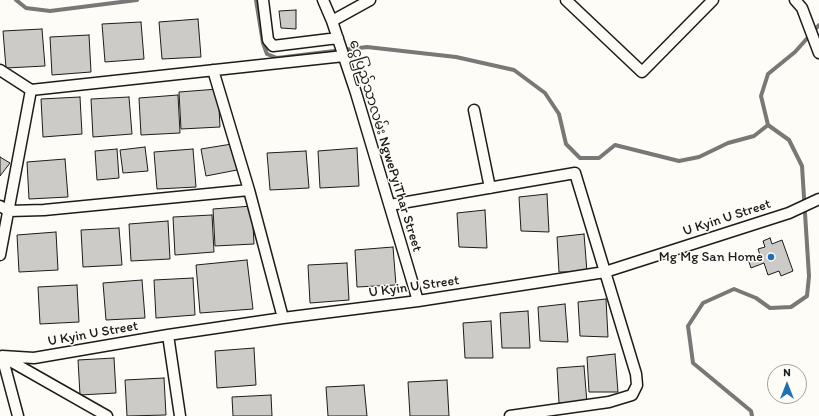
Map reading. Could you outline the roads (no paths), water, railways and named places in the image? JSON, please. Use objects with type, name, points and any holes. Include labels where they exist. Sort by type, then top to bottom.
[{"type":"street","points":[[263,0],[268,40],[273,46],[338,38]]},
{"type":"street","name":"ငွေပြည်သာလမ်း NgwePyiThar Street","points":[[323,0],[344,56],[418,301]]},
{"type":"street","points":[[332,21],[370,0]]},
{"type":"street","points":[[570,1],[642,72],[713,0]]},
{"type":"street","points":[[795,0],[802,8],[819,53]]},
{"type":"street","points":[[0,70],[31,90],[344,56]]},
{"type":"street","points":[[213,70],[249,190],[283,318]]},
{"type":"street","points":[[0,255],[31,90]]},
{"type":"street","points":[[474,110],[490,188]]},
{"type":"street","points":[[390,205],[575,173],[636,374],[637,385],[632,395],[609,402],[510,416]]},
{"type":"street","points":[[0,206],[9,211],[44,210],[249,190]]},
{"type":"street","name":"U Kyin U Street","points":[[1,356],[34,358],[168,335],[283,318],[418,301],[604,272],[789,213],[819,199]]},
{"type":"street","points":[[168,335],[180,416]]},
{"type":"street","points":[[1,356],[18,416]]},
{"type":"street","points":[[1,356],[107,416]]},
{"type":"waterway","points":[[16,0],[26,8],[50,11],[137,0]]},
{"type":"waterway","points":[[256,0],[263,43],[267,54],[277,58],[367,47],[456,57],[514,70],[545,93],[559,114],[566,144],[580,158],[599,158],[615,145],[679,161],[699,157],[728,143],[754,136],[768,125]]},
{"type":"waterway","points":[[752,416],[751,411],[693,363],[688,326],[703,303],[734,289],[756,298],[770,308],[791,307],[807,296],[809,276],[802,166],[789,140],[768,125],[761,96],[768,74],[795,52],[819,25]]},
{"type":"place","name":"Mg Mg San Home","points":[[771,257]]}]
